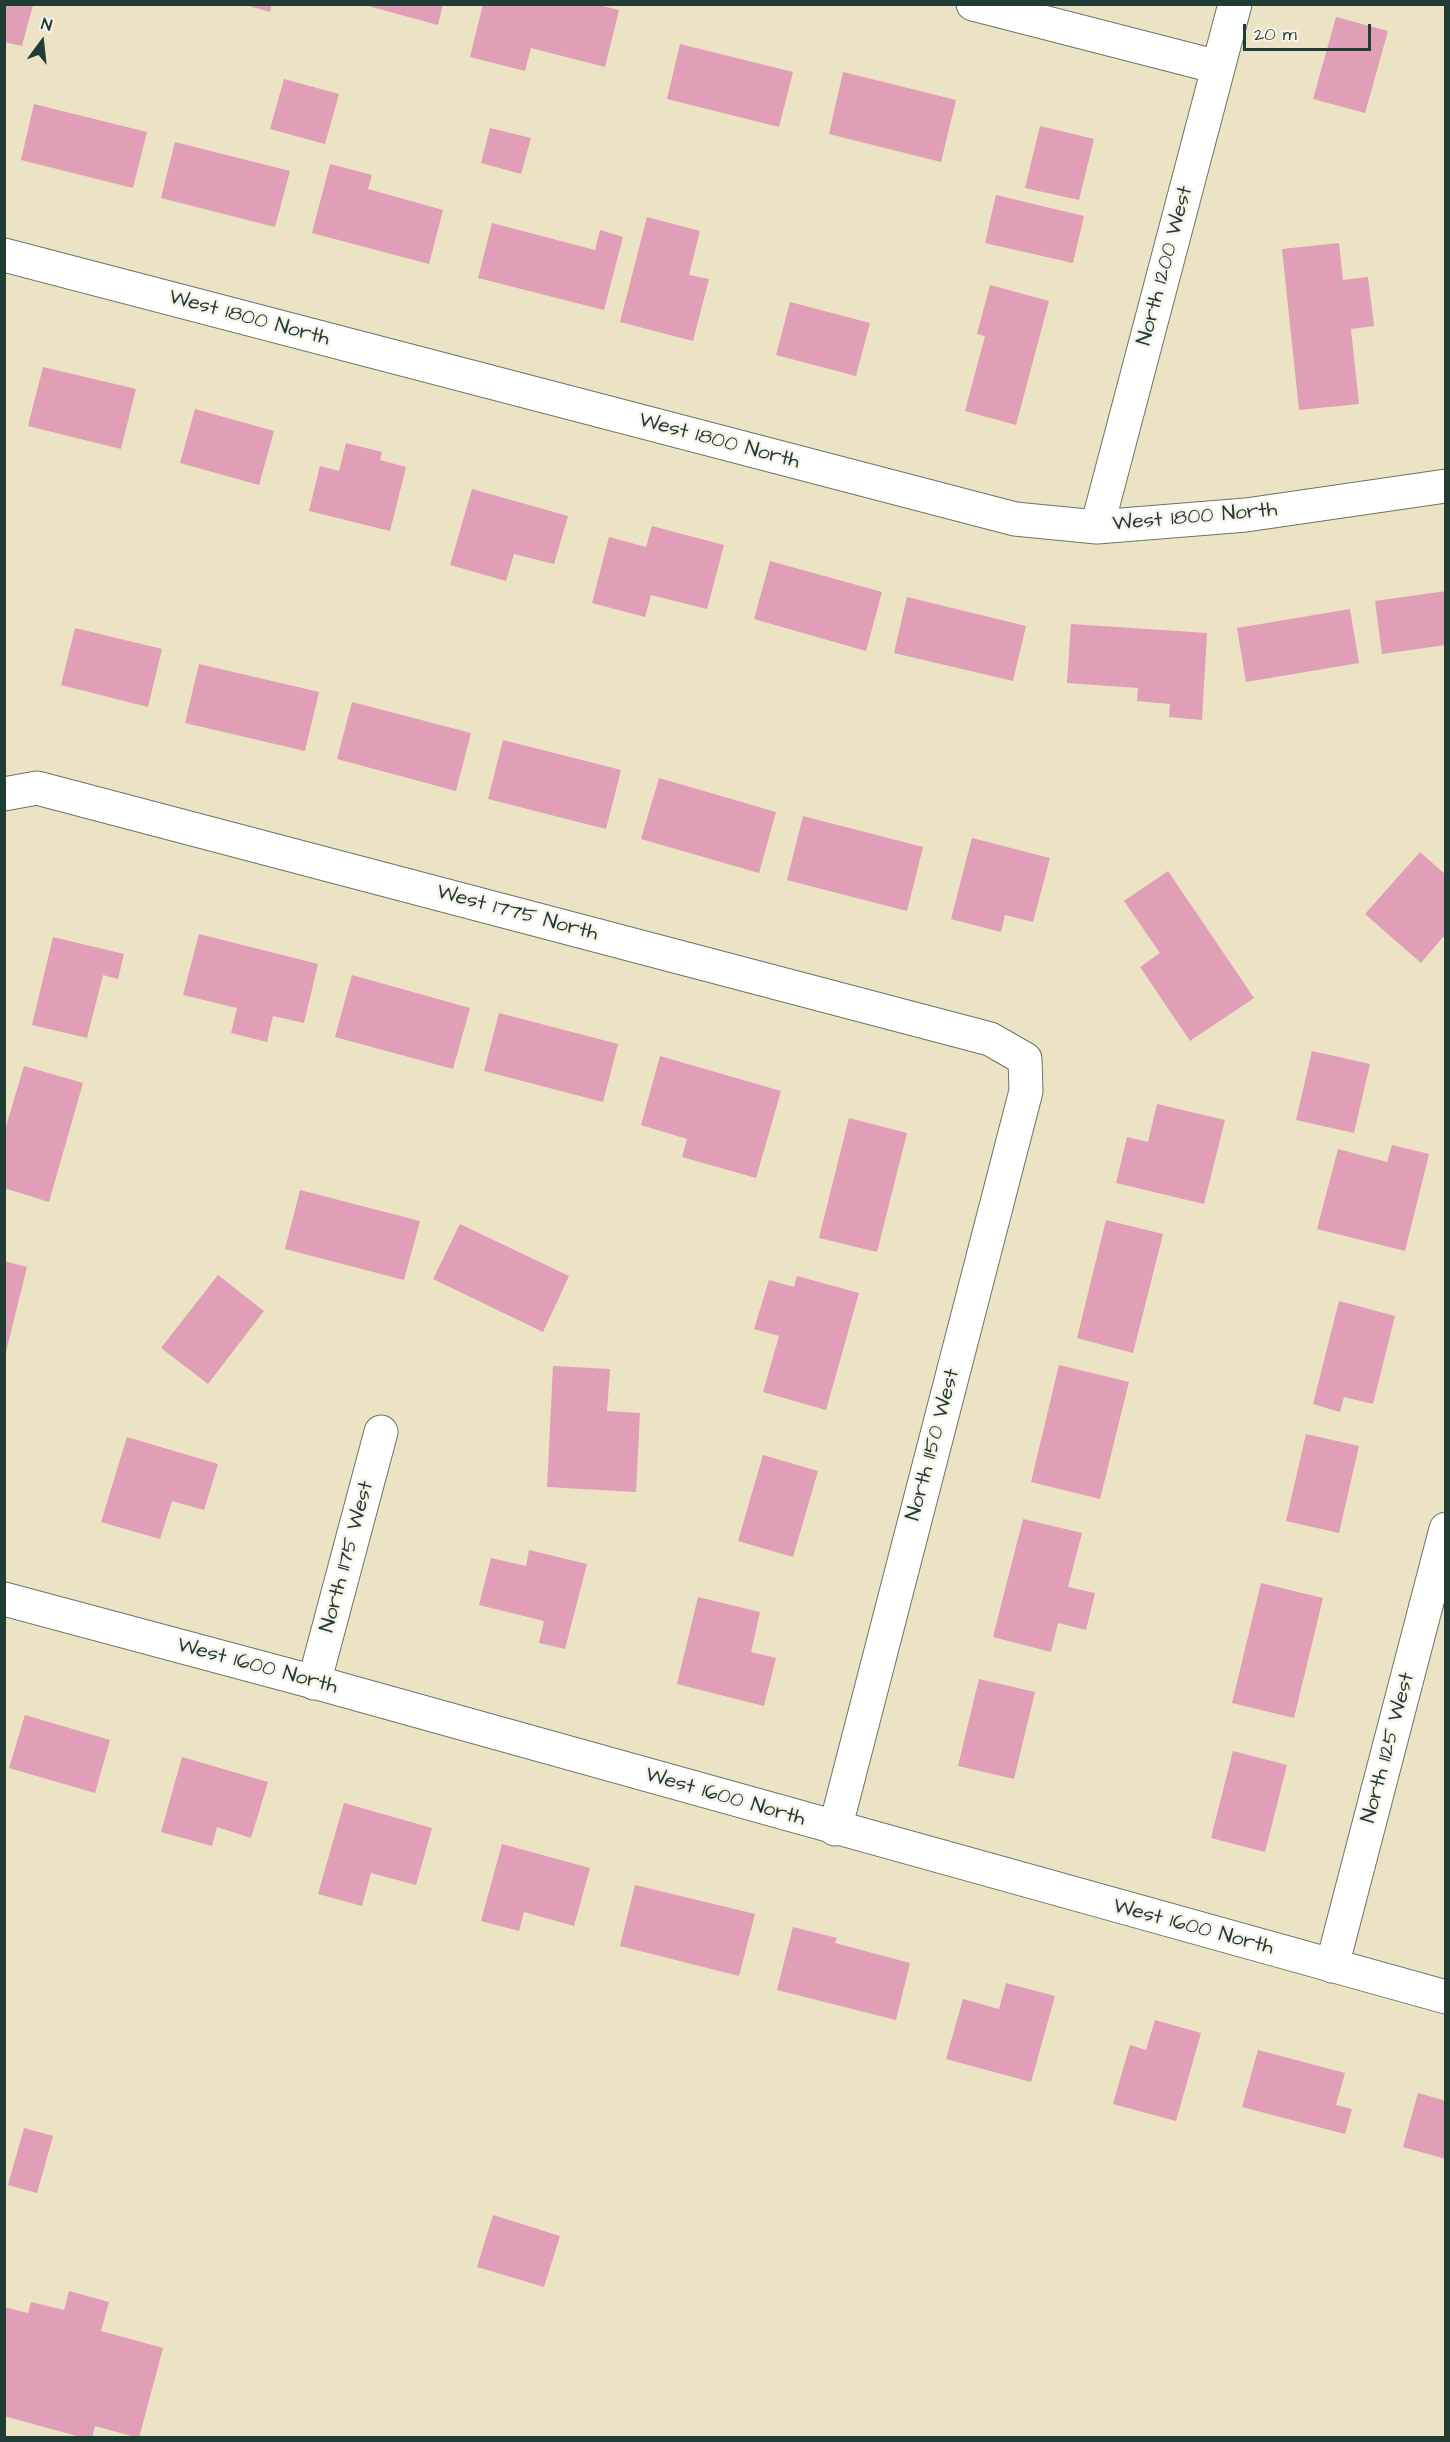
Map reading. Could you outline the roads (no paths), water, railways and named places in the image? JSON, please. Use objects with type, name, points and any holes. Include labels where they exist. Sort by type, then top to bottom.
[{"type":"street","points":[[973,4],[1218,67]]},
{"type":"street","name":"North 1200 West","points":[[1097,527],[1235,4]]},
{"type":"street","name":"West 1800 North","points":[[4,255],[1015,519],[1097,527],[1246,515],[1446,486]]},
{"type":"street","name":"West 1775 North","points":[[4,794],[37,788],[990,1039],[1025,1059]]},
{"type":"street","name":"North 1150 West","points":[[835,1829],[1026,1091],[1025,1059]]},
{"type":"street","name":"North 1175 West","points":[[314,1683],[381,1432]]},
{"type":"street","name":"North 1125 West","points":[[1332,1966],[1446,1529]]},
{"type":"street","name":"West 1600 North","points":[[4,1599],[1446,1997]]}]
